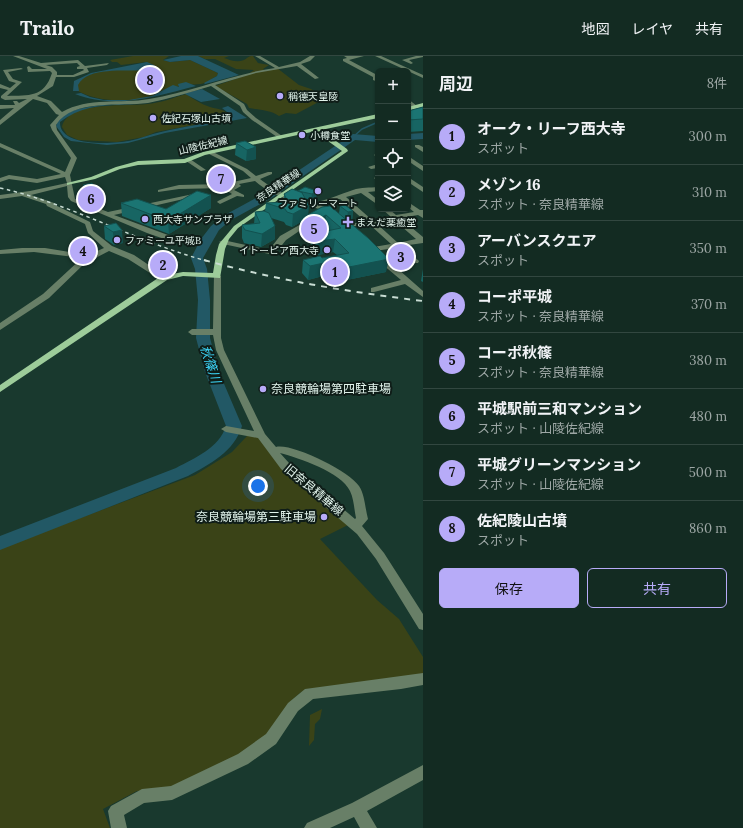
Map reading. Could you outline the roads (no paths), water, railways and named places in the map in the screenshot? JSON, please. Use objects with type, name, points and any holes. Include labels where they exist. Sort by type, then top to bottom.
[{"type":"main road","points":[[318,130],[375,117]]},
{"type":"main road","name":"山陵佐紀線","points":[[69,184],[93,178],[118,168],[138,163],[188,160],[210,152],[311,130],[318,130]]},
{"type":"main road","name":"奈良精華線","points":[[214,276],[220,248],[223,242],[236,227],[343,154],[345,150],[320,133],[318,130]]},
{"type":"main road","points":[[0,389],[164,278],[183,274],[214,276]]},
{"type":"street","points":[[15,56],[39,64],[53,72],[61,70]]},
{"type":"street","points":[[73,56],[77,60],[75,61]]},
{"type":"street","points":[[257,56],[277,67]]},
{"type":"street","points":[[67,175],[74,158],[72,152],[54,130],[53,125],[55,120],[62,114],[91,104],[132,103],[150,100],[277,67],[299,65],[310,60],[313,56]]},
{"type":"street","points":[[362,56],[349,57],[345,60],[375,76]]},
{"type":"street","points":[[377,56],[423,77]]},
{"type":"street","points":[[411,63],[402,59],[423,56]]},
{"type":"street","points":[[29,67],[30,71],[53,72],[74,76],[87,71],[78,61],[39,64]]},
{"type":"street","points":[[76,68],[107,64]]},
{"type":"street","points":[[299,65],[317,78]]},
{"type":"street","points":[[3,97],[20,82],[11,80],[5,71],[21,69]]},
{"type":"street","points":[[0,123],[19,106],[51,85],[53,72]]},
{"type":"street","points":[[0,77],[8,76]]},
{"type":"street","points":[[212,84],[214,87],[242,105],[245,111],[254,119],[280,137]]},
{"type":"street","points":[[0,86],[12,90]]},
{"type":"street","points":[[3,97],[32,98],[48,101],[53,104],[58,113],[62,114]]},
{"type":"street","points":[[3,97],[14,101],[19,106]]},
{"type":"street","points":[[411,102],[420,107]]},
{"type":"street","points":[[0,107],[19,106]]},
{"type":"street","points":[[0,145],[67,175],[70,180],[69,184],[72,191],[72,200],[149,232],[173,240]]},
{"type":"street","points":[[210,152],[245,170],[267,188],[281,195],[323,208],[348,229],[370,222],[422,213]]},
{"type":"street","points":[[188,160],[203,170]]},
{"type":"street","points":[[411,161],[423,169]]},
{"type":"street","points":[[416,171],[423,169]]},
{"type":"street","points":[[220,202],[240,195],[229,190],[270,173]]},
{"type":"street","points":[[0,180],[9,177],[37,180],[67,175]]},
{"type":"street","points":[[160,191],[179,187],[224,186],[255,179]]},
{"type":"street","points":[[411,181],[423,190]]},
{"type":"street","points":[[0,197],[69,184]]},
{"type":"street","points":[[309,204],[356,191],[375,189]]},
{"type":"street","points":[[363,191],[375,201]]},
{"type":"street","points":[[22,194],[52,204],[50,205],[88,223],[90,232],[109,248],[131,258],[164,278]]},
{"type":"street","points":[[108,214],[200,195]]},
{"type":"street","points":[[341,196],[415,261]]},
{"type":"street","points":[[411,206],[422,213]]},
{"type":"street","points":[[223,242],[271,254],[289,234],[328,212]]},
{"type":"street","points":[[389,212],[423,241]]},
{"type":"street","points":[[423,241],[369,248],[423,295]]},
{"type":"street","points":[[0,327],[46,296],[81,262],[109,248]]},
{"type":"street","points":[[0,252],[34,250],[63,252],[89,257]]},
{"type":"street","name":"旧奈良精華線","points":[[214,276],[217,332],[220,350],[260,435],[285,466],[356,525],[380,556],[398,586],[423,622]]},
{"type":"street","points":[[374,290],[406,281]]},
{"type":"street","points":[[192,332],[217,332]]},
{"type":"street","points":[[226,429],[260,435]]},
{"type":"street","points":[[273,451],[282,448],[344,477],[354,486],[362,519],[356,525]]},
{"type":"street","points":[[119,828],[116,811],[142,796],[172,793],[244,759],[271,739],[293,707],[310,693],[401,683],[423,679]]},
{"type":"street","points":[[312,828],[357,808],[423,772]]},
{"type":"street","points":[[357,808],[369,828]]},
{"type":"water","points":[[181,56],[198,56],[239,75],[205,84],[204,83],[217,76],[218,73],[190,60],[170,62],[163,60]]},
{"type":"water","points":[[147,62],[156,67],[145,70],[98,72],[83,79],[78,85],[79,91],[73,91],[74,81],[91,73]]},
{"type":"water","points":[[186,82],[196,86],[136,100],[105,101],[90,99],[75,94],[81,93],[90,97],[104,100],[129,100],[152,96],[173,85],[179,87],[178,84]]},
{"type":"water","points":[[202,89],[220,99],[201,102],[185,94],[142,104]]},
{"type":"water","points":[[119,104],[134,105],[106,105]]},
{"type":"water","points":[[104,105],[77,112],[60,122],[62,130],[68,136],[77,140],[99,143],[129,141],[170,130],[230,118],[232,116],[222,108],[228,106],[247,118],[165,133],[128,143],[107,145],[71,141],[64,137],[56,126],[59,119],[65,114],[83,108]]},
{"type":"waterway","points":[[353,137],[362,129],[375,123]]},
{"type":"waterway","name":"秋篠川","points":[[411,137],[423,136]]},
{"type":"waterway","name":"秋篠川","points":[[0,543],[182,472],[209,457],[224,444],[231,436],[234,426],[212,372],[203,338],[204,300],[201,269],[197,258],[207,239],[215,228],[227,218],[269,195],[353,137],[375,139]]},
{"type":"railway","points":[[0,188],[53,203],[155,244],[207,261]]},
{"type":"railway","points":[[204,260],[258,274],[313,285],[423,301]]},
{"type":"place","name":"佐紀陵山古墳","points":[[150,80]]},
{"type":"place","name":"稱德天皇陵","points":[[280,96]]},
{"type":"place","name":"佐紀石塚山古墳","points":[[153,118]]},
{"type":"place","name":"小樽食堂","points":[[302,135]]},
{"type":"place","name":"平城グリーンマンション","points":[[221,179]]},
{"type":"place","name":"ファミリーマート","points":[[318,191]]},
{"type":"place","name":"平城駅前三和マンション","points":[[91,199]]},
{"type":"place","name":"西大寺サンプラザ","points":[[145,219]]},
{"type":"place","name":"まえだ薬癒堂","points":[[348,222]]},
{"type":"place","name":"コーポ秋篠","points":[[314,229]]},
{"type":"place","name":"ファミーユ平城B","points":[[117,240]]},
{"type":"place","name":"イトーピア西大寺","points":[[327,250]]},
{"type":"place","name":"コーポ平城","points":[[83,251]]},
{"type":"place","name":"アーバンスクエア","points":[[401,257]]},
{"type":"place","name":"メゾン 16","points":[[163,265]]},
{"type":"place","name":"オーク・リーフ西大寺","points":[[335,272]]},
{"type":"place","name":"奈良競輪場第四駐車場","points":[[263,389]]},
{"type":"place","name":"奈良競輪場第三駐車場","points":[[324,517]]}]
